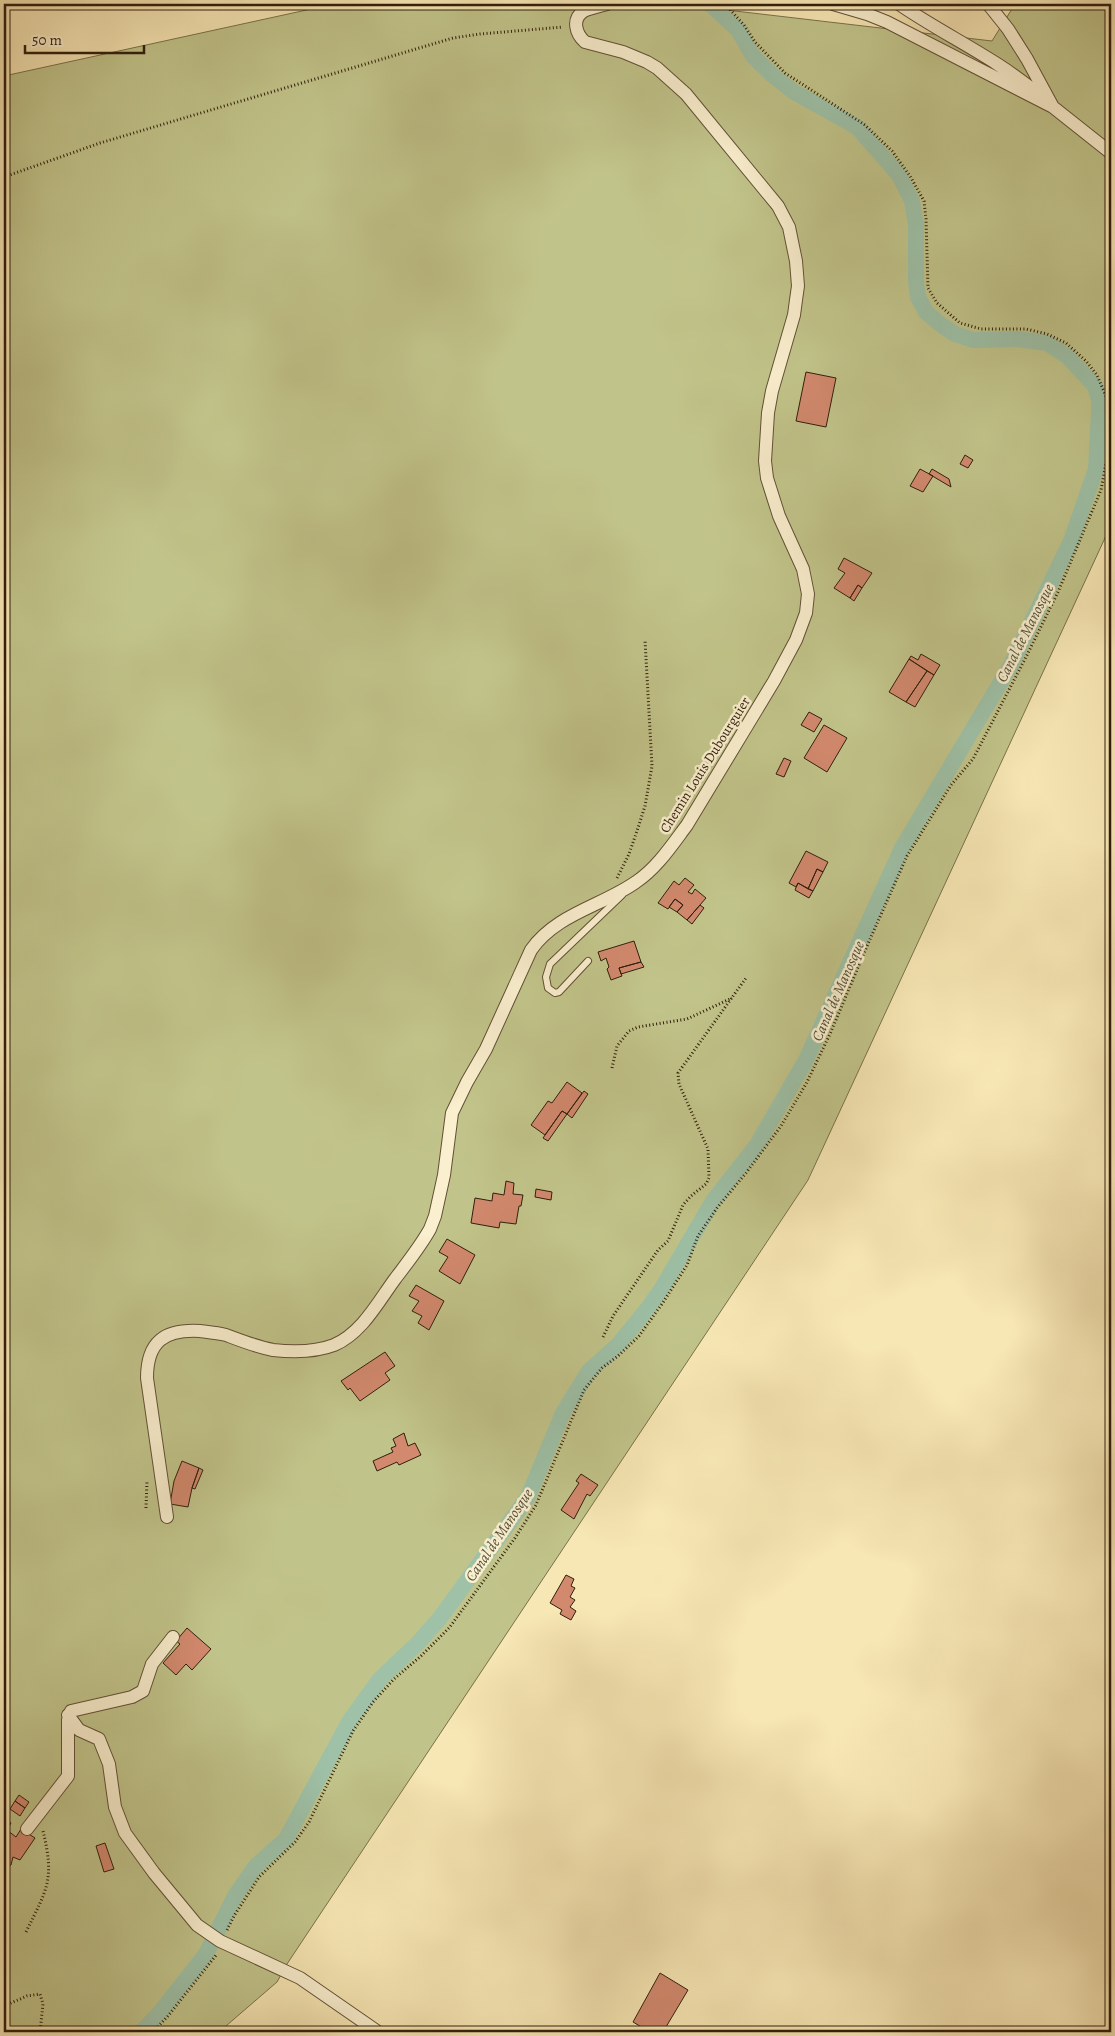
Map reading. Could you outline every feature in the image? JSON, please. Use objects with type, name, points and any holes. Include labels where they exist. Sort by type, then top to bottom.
[{"type":"street","points":[[576,26],[579,16],[584,12],[607,4]]},
{"type":"street","points":[[833,4],[887,22],[1053,107]]},
{"type":"street","points":[[898,4],[1019,78],[1111,153]]},
{"type":"street","points":[[988,4],[1022,52],[1053,107]]},
{"type":"street","name":"Chemin Louis Dubourguier","points":[[167,1517],[147,1378],[148,1358],[155,1344],[172,1333],[190,1330],[220,1334],[273,1350],[306,1350],[333,1345],[354,1332],[417,1250],[430,1229],[435,1216],[444,1175],[452,1113],[486,1049],[531,950],[550,929],[629,887],[647,873],[687,826],[774,681],[796,640],[806,613],[808,594],[803,569],[778,516],[767,478],[765,461],[768,413],[772,391],[794,315],[798,286],[798,273],[792,239],[786,219],[778,206],[686,94],[647,62],[623,52],[585,42],[577,33],[576,26]]},
{"type":"street","points":[[27,1829],[68,1776],[68,1715],[75,1708],[132,1697],[143,1691],[152,1664],[173,1637]]},
{"type":"street","points":[[68,1715],[77,1728],[96,1736],[102,1744],[109,1764],[115,1807],[124,1833],[183,1908],[205,1932],[221,1942],[300,1978],[378,2032]]},
{"type":"lane","points":[[588,961],[563,989],[555,993],[550,991],[546,982],[547,970],[550,964],[609,909],[629,887]]},
{"type":"path","points":[[153,2032],[211,1963],[234,1916],[250,1889],[259,1877],[295,1842],[308,1822],[353,1731],[373,1702],[394,1679],[449,1628],[515,1538],[536,1505],[584,1390],[602,1368],[639,1336],[687,1265],[698,1236],[716,1208],[746,1173],[781,1126],[806,1084],[830,1034],[907,856],[951,785],[973,759],[1058,592],[1101,490],[1110,442],[1108,401],[1097,375],[1086,361],[1066,343],[1047,334],[1026,329],[981,329],[960,322],[937,303],[928,288],[927,228],[924,201],[910,176],[892,151],[865,124],[786,73],[755,42],[744,24],[725,4]]},
{"type":"path","points":[[4,177],[100,143],[453,38],[576,26]]},
{"type":"path","points":[[613,896],[618,876],[629,854],[640,820],[652,766],[646,640]]},
{"type":"path","points":[[603,1337],[613,1316],[658,1250],[668,1241],[683,1205],[706,1184],[708,1178],[708,1149],[679,1084],[678,1073],[746,978]]},
{"type":"path","points":[[612,1068],[617,1046],[630,1030],[687,1019],[733,997]]},
{"type":"path","points":[[26,1932],[45,1893],[49,1878],[49,1857],[43,1829]]},
{"type":"path","points":[[4,2006],[27,1996],[40,1994],[43,2004],[40,2032]]},
{"type":"green space","points":[[334,4],[675,4],[992,41],[1015,4],[1111,4],[1111,525],[808,1180],[287,1964],[277,1982],[219,2032],[4,2032],[4,76]]},
{"type":"building","points":[[806,372],[836,378],[826,427],[796,421]]},
{"type":"building","points":[[965,455],[973,460],[968,468],[960,464]]},
{"type":"building","points":[[920,469],[933,476],[923,492],[910,486]]},
{"type":"building","points":[[932,469],[949,479],[951,487],[929,474]]},
{"type":"building","points":[[844,558],[872,573],[862,588],[858,585],[850,598],[834,588],[845,573],[838,569]]},
{"type":"building","points":[[858,585],[862,588],[854,601],[850,598]]},
{"type":"building","points":[[921,654],[940,665],[934,675],[909,659],[911,656],[918,660]]},
{"type":"building","points":[[909,659],[927,671],[906,702],[889,692]]},
{"type":"building","points":[[927,671],[934,675],[915,707],[906,702]]},
{"type":"building","points":[[809,712],[822,719],[814,732],[801,725]]},
{"type":"building","points":[[824,725],[847,738],[827,772],[804,758]]},
{"type":"building","points":[[784,758],[791,761],[784,777],[776,774]]},
{"type":"building","points":[[806,851],[828,862],[823,872],[817,869],[808,889],[798,883],[796,887],[789,883]]},
{"type":"building","points":[[817,869],[823,872],[813,891],[808,889]]},
{"type":"building","points":[[685,878],[694,885],[688,892],[692,894],[695,889],[706,898],[687,920],[677,912],[683,905],[675,899],[668,909],[658,903],[674,881],[679,885]]},
{"type":"building","points":[[798,883],[813,891],[809,898],[795,890]]},
{"type":"building","points":[[675,899],[683,905],[677,912],[669,907]]},
{"type":"building","points":[[700,905],[704,908],[692,924],[687,920]]},
{"type":"building","points":[[634,941],[641,962],[619,968],[622,976],[611,980],[606,958],[601,961],[598,952]]},
{"type":"building","points":[[641,962],[644,967],[621,974],[619,968]]},
{"type":"building","points":[[567,1082],[582,1093],[567,1114],[562,1111],[545,1135],[531,1125],[548,1101],[552,1103]]},
{"type":"building","points":[[584,1091],[588,1094],[572,1118],[567,1114]]},
{"type":"building","points":[[562,1111],[567,1114],[548,1141],[543,1138]]},
{"type":"building","points":[[506,1181],[514,1183],[513,1194],[523,1195],[516,1224],[500,1222],[499,1228],[471,1223],[475,1198],[492,1201],[493,1193],[504,1195]]},
{"type":"building","points":[[536,1189],[552,1192],[551,1200],[535,1197]]},
{"type":"building","points":[[447,1239],[475,1255],[460,1284],[439,1271],[448,1257],[439,1252]]},
{"type":"building","points":[[416,1285],[444,1301],[429,1330],[418,1323],[422,1316],[412,1311],[419,1301],[409,1296]]},
{"type":"building","points":[[385,1352],[395,1366],[385,1373],[390,1380],[360,1401],[350,1388],[348,1390],[341,1381]]},
{"type":"building","points":[[404,1433],[408,1446],[415,1443],[421,1455],[399,1465],[397,1462],[377,1471],[373,1461],[393,1452],[391,1448],[396,1446],[393,1439]]},
{"type":"building","points":[[182,1461],[199,1468],[188,1507],[170,1504],[174,1481]]},
{"type":"building","points":[[199,1468],[203,1470],[195,1489],[192,1488]]},
{"type":"building","points":[[581,1474],[598,1485],[590,1496],[587,1494],[574,1519],[561,1510],[579,1483],[576,1481]]},
{"type":"building","points":[[566,1575],[574,1579],[571,1586],[575,1588],[570,1597],[575,1600],[570,1607],[576,1611],[571,1620],[560,1614],[562,1610],[550,1603]]},
{"type":"building","points":[[187,1628],[211,1649],[192,1670],[186,1664],[176,1675],[163,1663],[180,1644],[176,1641]]},
{"type":"building","points":[[19,1795],[29,1802],[25,1808],[15,1801]]},
{"type":"building","points":[[15,1801],[25,1808],[20,1816],[10,1809]]},
{"type":"building","points":[[4,1819],[11,1823],[7,1830],[16,1837],[21,1829],[35,1838],[20,1860],[13,1857],[11,1865],[8,1866],[4,1865]]},
{"type":"building","points":[[105,1843],[114,1869],[104,1872],[96,1846]]},
{"type":"building","points":[[660,1973],[688,1990],[663,2032],[650,2032],[633,2022]]},
{"type":"waterway","name":"Canal de Manosque","points":[[141,2032],[158,2015],[206,1954],[235,1896],[255,1867],[286,1839],[349,1722],[380,1679],[419,1642],[440,1618],[528,1497],[563,1413],[589,1371],[618,1345],[648,1308],[662,1288],[713,1201],[757,1145],[806,1060],[902,848],[1011,665],[1071,541],[1096,469],[1099,400],[1095,386],[1067,356],[1047,343],[1017,339],[973,340],[955,334],[926,312],[918,297],[916,281],[916,225],[912,201],[899,175],[857,127],[794,92],[770,73],[753,56],[738,30],[710,4]]}]
